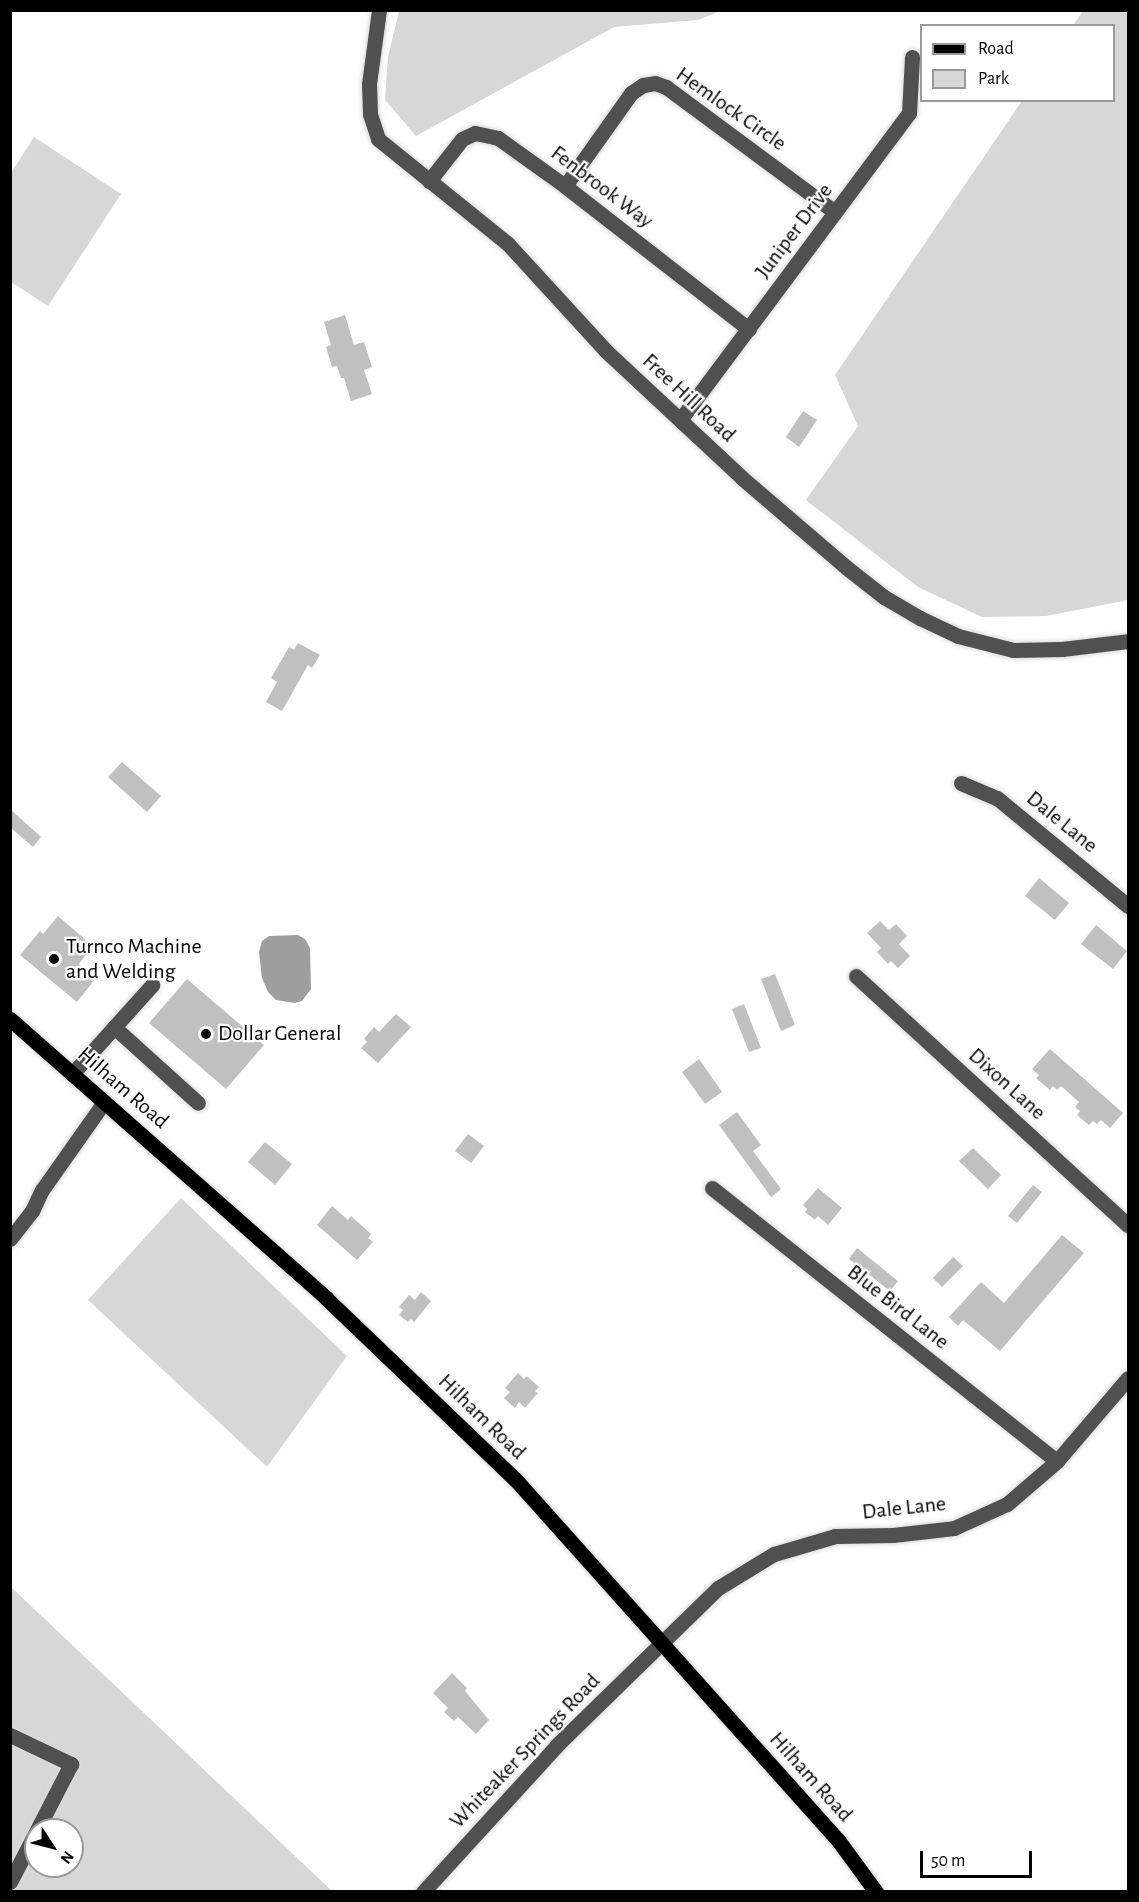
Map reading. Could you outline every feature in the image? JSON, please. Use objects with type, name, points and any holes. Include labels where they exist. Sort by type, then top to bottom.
[{"type":"main road","name":"Hilham Road","points":[[10,1019],[326,1298],[516,1480],[838,1840],[876,1892]]},
{"type":"street","name":"Free Hill Road","points":[[379,10],[369,84],[370,114],[378,139],[508,244],[606,351],[742,478],[847,568],[884,597],[958,636],[1013,650],[1062,649],[1128,641]]},
{"type":"street","name":"Juniper Drive","points":[[680,420],[909,113],[912,57]]},
{"type":"street","name":"Hemlock Circle","points":[[565,186],[631,93],[643,85],[656,83],[666,87],[835,212]]},
{"type":"street","name":"Fenbrook Way","points":[[429,181],[462,139],[475,133],[498,138],[565,186],[749,328]]},
{"type":"street","name":"Dale Lane","points":[[961,783],[997,798],[1128,906]]},
{"type":"street","name":"Dixon Lane","points":[[856,976],[1128,1225]]},
{"type":"street","points":[[72,1074],[152,985]]},
{"type":"street","points":[[114,1027],[198,1103]]},
{"type":"street","points":[[10,1239],[32,1211],[42,1190],[104,1102]]},
{"type":"street","name":"Blue Bird Lane","points":[[712,1188],[1057,1461]]},
{"type":"street","name":"Dale Lane","points":[[662,1645],[718,1588],[774,1554],[835,1536],[893,1535],[954,1528],[1007,1504],[1057,1461],[1128,1378]]},
{"type":"street","name":"Whiteaker Springs Road","points":[[423,1892],[557,1745],[662,1645]]},
{"type":"street","points":[[10,1735],[71,1764],[44,1818]]},
{"type":"street","points":[[10,1882],[24,1856]]},
{"type":"green space","points":[[399,10],[721,11],[698,20],[614,27],[416,136],[385,100],[388,57]]},
{"type":"green space","points":[[1084,10],[1128,11],[1128,600],[1046,616],[982,617],[918,587],[806,500],[858,426],[835,375],[1021,102],[1115,102],[1115,24],[1074,24]]},
{"type":"green space","points":[[34,137],[121,194],[48,306],[11,282],[11,173]]},
{"type":"green space","points":[[181,1198],[347,1356],[267,1467],[88,1300]]},
{"type":"green space","points":[[11,1587],[332,1891],[11,1891]]},
{"type":"shaded area","points":[[298,935],[305,939],[310,948],[311,989],[302,1001],[295,1003],[276,1000],[268,992],[262,978],[259,952],[262,941],[269,936]]},
{"type":"building","points":[[345,315],[354,345],[364,342],[372,367],[364,370],[372,394],[351,401],[344,378],[341,378],[337,366],[332,367],[326,347],[331,345],[324,322]]},
{"type":"building","points":[[803,411],[817,420],[799,447],[786,437]]},
{"type":"building","points":[[298,643],[320,655],[312,668],[308,665],[282,711],[266,702],[277,682],[271,678],[289,647],[294,650]]},
{"type":"building","points":[[122,762],[161,796],[147,812],[108,777]]},
{"type":"building","points":[[10,809],[41,837],[33,847],[10,827]]},
{"type":"building","points":[[1039,878],[1069,903],[1055,920],[1025,896]]},
{"type":"building","name":"Turnco Machine and Welding","points":[[58,916],[87,941],[82,947],[88,952],[79,964],[96,978],[77,1002],[20,955],[40,931],[43,934]]},
{"type":"building","points":[[880,921],[889,930],[896,924],[907,936],[899,944],[910,956],[898,968],[891,961],[888,964],[877,952],[881,948],[867,933]]},
{"type":"building","points":[[1096,925],[1127,951],[1113,969],[1081,944]]},
{"type":"building","points":[[775,974],[795,1025],[781,1031],[761,979]]},
{"type":"building","name":"Dollar General","points":[[187,979],[264,1045],[226,1089],[149,1023]]},
{"type":"building","points":[[744,1004],[761,1048],[749,1052],[732,1009]]},
{"type":"building","points":[[396,1014],[411,1027],[378,1063],[361,1048],[367,1042],[364,1039],[374,1027],[379,1032]]},
{"type":"building","points":[[1050,1049],[1123,1113],[1110,1128],[1101,1120],[1097,1124],[1093,1121],[1089,1125],[1077,1115],[1080,1111],[1075,1107],[1079,1102],[1061,1086],[1057,1090],[1053,1086],[1050,1090],[1036,1078],[1039,1075],[1032,1069]]},
{"type":"building","points":[[699,1059],[722,1092],[705,1104],[682,1072]]},
{"type":"building","points":[[737,1112],[761,1145],[753,1151],[781,1189],[771,1197],[719,1125]]},
{"type":"building","points":[[468,1134],[484,1146],[471,1163],[455,1151]]},
{"type":"building","points":[[265,1142],[292,1164],[275,1185],[248,1162]]},
{"type":"building","points":[[973,1148],[1001,1175],[988,1189],[959,1161]]},
{"type":"building","points":[[1033,1185],[1042,1192],[1017,1223],[1008,1216]]},
{"type":"building","points":[[818,1188],[842,1208],[828,1225],[818,1216],[815,1220],[805,1212],[807,1209],[803,1205]]},
{"type":"building","points":[[332,1206],[348,1220],[351,1216],[371,1234],[368,1238],[373,1242],[357,1260],[317,1225]]},
{"type":"building","points":[[1062,1235],[1084,1253],[1000,1351],[963,1320],[958,1326],[949,1317],[981,1282],[1004,1303]]},
{"type":"building","points":[[857,1248],[898,1281],[890,1291],[849,1259]]},
{"type":"building","points":[[953,1257],[963,1266],[942,1287],[933,1278]]},
{"type":"building","points":[[421,1292],[431,1301],[414,1322],[411,1319],[408,1322],[399,1315],[403,1310],[399,1307],[409,1295],[415,1300]]},
{"type":"building","points":[[518,1373],[524,1379],[527,1376],[539,1387],[535,1391],[538,1393],[525,1408],[519,1402],[515,1408],[504,1398],[510,1392],[505,1388]]},
{"type":"building","points":[[452,1673],[467,1688],[465,1691],[489,1720],[476,1734],[458,1717],[454,1721],[444,1712],[448,1708],[433,1693]]},
{"type":"place","name":"Turnco Machine and Welding","points":[[54,959]]},
{"type":"place","name":"Dollar General","points":[[206,1034]]}]
